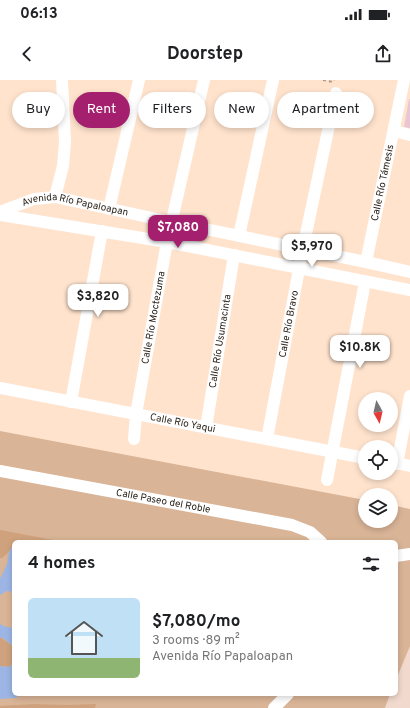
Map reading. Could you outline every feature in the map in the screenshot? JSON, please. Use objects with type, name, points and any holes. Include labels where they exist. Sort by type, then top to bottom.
[{"type":"street","points":[[55,197],[64,160],[65,142],[62,80]]},
{"type":"street","points":[[109,209],[139,80]]},
{"type":"street","name":"Calle Río Moctezuma","points":[[134,439],[136,414],[167,242],[204,80]]},
{"type":"street","points":[[239,236],[273,80]]},
{"type":"street","name":"Calle Río Támesis","points":[[366,262],[404,80]]},
{"type":"street","name":"Calle Río Bravo","points":[[267,439],[303,248],[329,128]]},
{"type":"street","points":[[394,131],[410,135]]},
{"type":"street","name":"Avenida Río Papaloapan","points":[[0,214],[34,199],[55,197],[303,248],[410,272]]},
{"type":"street","name":"Avenida Río Papaloapan","points":[[0,214],[167,242],[410,290]]},
{"type":"street","points":[[71,402],[102,231]]},
{"type":"street","name":"Calle Río Usumacinta","points":[[206,428],[234,255]]},
{"type":"street","points":[[327,480],[365,282]]},
{"type":"street","name":"Calle Río Yaqui","points":[[0,388],[358,457]]},
{"type":"street","points":[[398,446],[410,396]]},
{"type":"street","points":[[398,464],[410,466]]},
{"type":"street","name":"Calle Paseo del Roble","points":[[0,471],[292,525],[310,532],[319,540]]},
{"type":"street","points":[[398,556],[410,554]]},
{"type":"street","points":[[274,708],[286,696]]},
{"type":"path","points":[[324,80],[333,82],[334,80]]},
{"type":"shaded area","points":[[0,431],[358,499],[358,528],[398,528],[398,506],[410,509],[410,646],[398,675],[398,540],[12,540],[12,696],[389,696],[385,708],[0,708]]},
{"type":"shaded area","points":[[0,530],[53,540],[12,540],[10,551],[0,558]]},
{"type":"shaded area","points":[[0,637],[12,646],[12,665],[9,667],[0,666]]},
{"type":"shaded area","points":[[410,646],[410,708],[385,708],[389,696],[398,696],[398,675]]},
{"type":"shaded area","points":[[34,704],[96,704],[95,708],[0,708],[0,706]]},
{"type":"water","points":[[12,547],[12,592],[7,591],[0,595],[0,579],[7,564],[9,552]]},
{"type":"water","points":[[0,623],[3,626],[12,628],[12,645],[0,637]]},
{"type":"water","points":[[12,665],[12,696],[19,696],[15,698],[0,699],[0,666],[9,667]]},
{"type":"building","points":[[410,99],[410,128],[404,127]]}]
